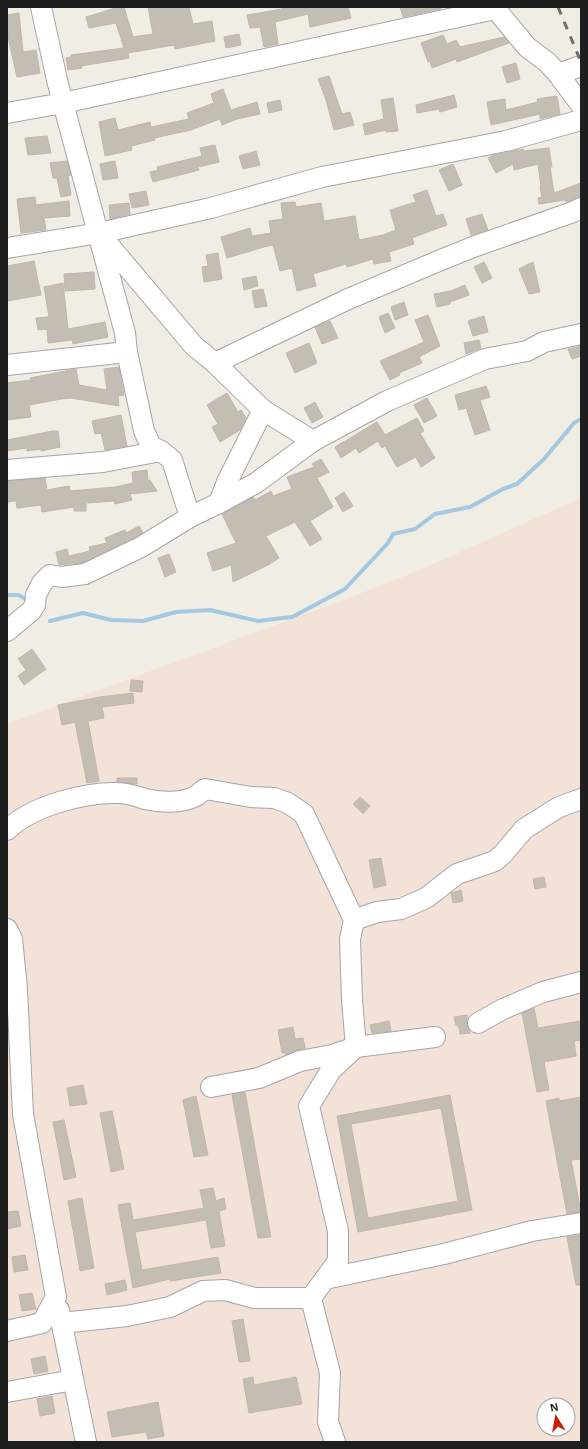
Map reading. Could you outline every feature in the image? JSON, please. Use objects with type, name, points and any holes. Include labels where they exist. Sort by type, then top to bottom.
[{"type":"street","points":[[41,7],[57,80],[125,333],[127,352],[144,431],[151,446],[161,451],[172,460],[190,517]]},
{"type":"street","points":[[7,113],[494,8],[527,47],[547,62],[558,74],[581,105]]},
{"type":"street","points":[[558,74],[581,66]]},
{"type":"street","points":[[7,248],[99,233],[211,208],[322,178],[506,141],[581,120]]},
{"type":"street","points":[[215,363],[346,300],[473,246],[581,208]]},
{"type":"street","points":[[99,233],[194,346],[215,363],[263,410],[313,441]]},
{"type":"street","points":[[7,631],[31,611],[35,605],[36,595],[42,583],[50,575],[62,577],[85,574],[141,547],[190,517],[220,503],[256,483],[313,441],[387,400],[485,359],[527,351],[544,342],[581,334]]},
{"type":"street","points":[[7,365],[127,352]]},
{"type":"street","points":[[220,503],[227,482],[263,410]]},
{"type":"street","points":[[7,470],[103,462],[161,451]]},
{"type":"street","points":[[7,830],[14,823],[33,812],[55,804],[98,794],[119,793],[150,800],[179,801],[195,796],[205,789],[251,797],[274,798],[288,803],[304,814],[354,920],[350,939],[352,1000],[356,1047]]},
{"type":"street","points":[[354,920],[377,912],[401,909],[426,898],[457,874],[495,861],[503,854],[524,829],[559,807],[581,799]]},
{"type":"street","points":[[7,929],[12,939],[12,991],[23,1114],[56,1296],[86,1442]]},
{"type":"street","points":[[478,1023],[503,1009],[542,992],[581,982]]},
{"type":"street","points":[[211,1087],[259,1078],[300,1061],[332,1055],[356,1047],[435,1037]]},
{"type":"street","points":[[310,1298],[338,1261],[338,1231],[309,1106],[331,1070],[356,1047]]},
{"type":"street","points":[[325,1279],[444,1254],[532,1231],[581,1223]]},
{"type":"street","points":[[62,1323],[127,1316],[170,1307],[203,1291],[225,1290],[255,1298],[310,1298]]},
{"type":"street","points":[[7,1331],[42,1323],[56,1296]]},
{"type":"street","points":[[310,1298],[330,1373],[328,1422],[335,1442]]},
{"type":"street","points":[[7,1392],[73,1380]]},
{"type":"shaded area","points":[[581,498],[581,1442],[7,1442],[7,724],[349,598],[422,569]]},
{"type":"building","points":[[119,7],[124,7],[133,37],[153,34],[148,7],[189,7],[193,24],[212,21],[215,41],[175,49],[174,45],[128,53],[129,58],[81,66],[82,68],[68,70],[66,58],[71,57],[71,55],[124,48],[116,23],[89,28],[86,17]]},
{"type":"building","points":[[281,7],[348,7],[351,18],[310,27],[308,14],[275,22],[278,44],[264,47],[260,27],[250,28],[247,15],[282,9]]},
{"type":"building","points":[[400,7],[440,7],[441,9],[403,17]]},
{"type":"building","points":[[19,13],[23,52],[36,50],[40,73],[17,77],[8,37],[7,15]]},
{"type":"building","points":[[239,34],[241,45],[226,48],[224,37]]},
{"type":"building","points":[[443,35],[447,44],[456,40],[460,47],[504,37],[509,43],[457,62],[456,59],[432,68],[430,61],[428,62],[421,43]]},
{"type":"building","points":[[516,63],[520,79],[507,83],[502,67]]},
{"type":"building","points":[[329,76],[342,114],[350,112],[354,125],[334,130],[326,100],[318,79]]},
{"type":"building","points":[[223,89],[231,110],[257,102],[260,114],[237,119],[222,125],[220,119],[191,130],[154,138],[155,140],[131,146],[132,150],[105,156],[99,122],[115,118],[118,130],[150,122],[151,127],[189,119],[187,113],[214,103],[211,94]]},
{"type":"building","points":[[454,95],[457,107],[440,112],[439,109],[417,113],[416,105]]},
{"type":"building","points":[[557,96],[560,114],[540,119],[540,114],[491,125],[487,102],[505,99],[506,110],[538,102],[537,99]]},
{"type":"building","points":[[393,98],[398,131],[386,132],[386,130],[365,135],[363,124],[384,119],[381,100]]},
{"type":"building","points":[[280,100],[282,110],[269,113],[267,103]]},
{"type":"building","points":[[47,136],[51,153],[28,155],[25,138]]},
{"type":"building","points":[[215,145],[219,162],[198,167],[199,170],[153,182],[150,172],[158,170],[157,167],[202,156],[200,148]]},
{"type":"building","points":[[549,148],[554,193],[581,183],[581,197],[566,202],[565,200],[539,204],[538,198],[542,197],[538,164],[514,170],[513,164],[496,173],[488,158],[494,155],[523,149],[524,151]]},
{"type":"building","points":[[256,151],[260,165],[243,169],[239,156]]},
{"type":"building","points":[[67,161],[71,175],[68,176],[71,195],[61,197],[57,178],[53,178],[50,163]]},
{"type":"building","points":[[115,161],[118,178],[103,180],[100,164]]},
{"type":"building","points":[[453,164],[462,185],[449,191],[439,170]]},
{"type":"building","points":[[427,190],[436,216],[443,214],[447,225],[412,238],[414,244],[389,252],[391,261],[374,264],[373,259],[347,267],[346,264],[313,274],[316,286],[297,291],[292,268],[280,271],[273,245],[227,258],[221,237],[250,228],[252,236],[271,233],[269,221],[283,219],[281,203],[295,202],[296,207],[321,203],[324,221],[355,216],[359,240],[383,235],[396,230],[390,210],[416,202],[413,195]]},
{"type":"building","points":[[146,191],[149,205],[132,208],[129,194]]},
{"type":"building","points":[[35,197],[36,205],[69,201],[70,216],[44,218],[46,230],[21,233],[17,199]]},
{"type":"building","points":[[129,203],[130,214],[110,219],[109,205]]},
{"type":"building","points":[[482,214],[488,230],[471,235],[466,219]]},
{"type":"building","points":[[218,253],[222,279],[204,282],[202,267],[208,266],[206,255]]},
{"type":"building","points":[[34,261],[41,295],[7,301],[7,266]]},
{"type":"building","points":[[484,262],[492,278],[482,283],[474,267]]},
{"type":"building","points":[[533,262],[540,292],[529,294],[519,269]]},
{"type":"building","points":[[94,272],[95,289],[65,291],[64,274]]},
{"type":"building","points":[[256,276],[258,286],[244,290],[242,279]]},
{"type":"building","points":[[63,283],[68,329],[105,322],[108,337],[73,344],[72,340],[48,343],[47,329],[38,330],[36,318],[49,317],[44,287]]},
{"type":"building","points":[[465,285],[469,295],[450,302],[450,304],[437,307],[434,294],[451,291]]},
{"type":"building","points":[[263,289],[267,306],[255,308],[252,291]]},
{"type":"building","points":[[404,302],[408,315],[395,320],[391,307]]},
{"type":"building","points":[[388,313],[395,328],[385,333],[379,317]]},
{"type":"building","points":[[428,315],[440,346],[419,357],[422,363],[399,373],[400,375],[390,380],[380,361],[424,342],[415,320]]},
{"type":"building","points":[[484,316],[488,332],[473,336],[468,321]]},
{"type":"building","points":[[330,321],[338,338],[322,344],[315,327]]},
{"type":"building","points":[[479,340],[481,348],[466,354],[464,343]]},
{"type":"building","points":[[309,343],[317,363],[295,373],[286,353]]},
{"type":"building","points":[[581,346],[581,356],[572,359],[568,349]]},
{"type":"building","points":[[119,367],[124,395],[118,396],[119,406],[71,398],[61,399],[29,405],[31,417],[7,420],[7,383],[31,380],[30,378],[76,369],[79,385],[107,390],[104,369]]},
{"type":"building","points":[[486,386],[490,397],[480,400],[490,430],[475,435],[466,408],[459,410],[455,395]]},
{"type":"building","points":[[227,393],[238,412],[241,410],[246,418],[240,430],[220,442],[212,427],[218,424],[207,405]]},
{"type":"building","points":[[427,398],[437,416],[424,423],[414,405]]},
{"type":"building","points":[[315,402],[323,417],[312,423],[304,408]]},
{"type":"building","points":[[121,415],[127,446],[105,450],[101,433],[95,434],[92,421]]},
{"type":"building","points":[[417,418],[424,431],[420,433],[435,458],[421,467],[416,457],[397,467],[385,446],[382,448],[378,441],[359,453],[356,448],[341,458],[335,447],[377,422],[385,435]]},
{"type":"building","points":[[58,431],[60,447],[41,451],[41,449],[27,451],[27,448],[7,451],[7,440]]},
{"type":"building","points":[[321,459],[329,472],[317,478],[333,507],[310,521],[322,539],[310,546],[295,522],[266,536],[279,558],[268,565],[233,582],[231,565],[213,571],[207,553],[236,543],[222,514],[253,497],[255,500],[271,491],[273,496],[292,489],[287,477],[314,467],[312,464]]},
{"type":"building","points":[[147,470],[148,481],[150,480],[157,491],[130,494],[132,500],[115,504],[114,501],[86,503],[86,511],[74,511],[74,507],[42,512],[41,505],[17,508],[16,501],[7,502],[7,481],[45,478],[47,490],[69,486],[70,491],[115,487],[133,483],[132,472]]},
{"type":"building","points":[[344,492],[353,506],[343,512],[335,498]]},
{"type":"building","points":[[139,526],[143,533],[82,563],[59,565],[56,552],[67,549],[69,556],[90,551],[89,547],[107,543],[105,538],[125,530],[126,533]]},
{"type":"building","points":[[169,554],[176,572],[165,577],[158,558]]},
{"type":"building","points":[[32,649],[46,669],[24,685],[18,676],[26,670],[18,659]]},
{"type":"building","points":[[131,680],[143,681],[142,692],[130,691]]},
{"type":"building","points":[[133,693],[134,703],[102,707],[104,718],[88,721],[99,781],[87,783],[75,722],[62,725],[58,705],[100,697]]},
{"type":"building","points":[[117,778],[137,778],[137,784],[117,782]]},
{"type":"building","points":[[360,797],[370,806],[363,814],[353,804]]},
{"type":"building","points":[[381,858],[386,885],[374,888],[369,860]]},
{"type":"building","points":[[544,877],[546,887],[535,889],[533,879]]},
{"type":"building","points":[[461,890],[463,901],[453,903],[451,893]]},
{"type":"building","points":[[534,1008],[538,1028],[581,1021],[581,1040],[574,1041],[576,1056],[544,1062],[549,1090],[537,1092],[522,1013]]},
{"type":"building","points":[[467,1015],[467,1023],[470,1033],[460,1034],[459,1027],[456,1025],[454,1017]]},
{"type":"building","points":[[389,1021],[391,1031],[372,1033],[370,1025]]},
{"type":"building","points":[[293,1027],[295,1039],[303,1038],[305,1048],[286,1055],[285,1053],[282,1053],[278,1030]]},
{"type":"building","points":[[83,1085],[87,1104],[70,1106],[67,1088]]},
{"type":"building","points":[[245,1092],[271,1237],[258,1238],[232,1095]]},
{"type":"building","points":[[450,1095],[472,1210],[358,1232],[337,1116]],"holes":[[[441,1108],[458,1201],[368,1218],[351,1124]]]},
{"type":"building","points":[[196,1096],[208,1155],[194,1157],[183,1100]]},
{"type":"building","points":[[581,1097],[581,1159],[571,1160],[581,1212],[567,1214],[546,1101],[559,1098],[559,1101]]},
{"type":"building","points":[[112,1111],[124,1169],[111,1172],[100,1113]]},
{"type":"building","points":[[64,1120],[76,1177],[64,1180],[53,1122]]},
{"type":"building","points":[[213,1188],[216,1201],[224,1198],[226,1209],[219,1211],[225,1246],[211,1248],[206,1220],[135,1232],[142,1270],[218,1257],[221,1273],[170,1281],[170,1279],[133,1288],[118,1205],[130,1203],[133,1220],[204,1208],[200,1190]]},
{"type":"building","points":[[82,1198],[94,1268],[80,1271],[68,1201]]},
{"type":"building","points":[[18,1211],[21,1226],[7,1229],[7,1212]]},
{"type":"building","points":[[580,1235],[581,1285],[576,1285],[567,1237]]},
{"type":"building","points":[[25,1255],[28,1270],[14,1272],[12,1257]]},
{"type":"building","points":[[125,1280],[127,1290],[107,1295],[105,1284]]},
{"type":"building","points":[[32,1293],[36,1309],[22,1311],[19,1295]]},
{"type":"building","points":[[243,1319],[250,1361],[239,1362],[232,1321]]},
{"type":"building","points":[[45,1356],[48,1371],[34,1374],[31,1359]]},
{"type":"building","points":[[253,1377],[254,1385],[296,1377],[302,1404],[249,1413],[243,1379]]},
{"type":"building","points":[[52,1396],[55,1413],[40,1416],[37,1399]]},
{"type":"building","points":[[158,1402],[164,1436],[148,1439],[146,1432],[112,1437],[107,1412]]},
{"type":"waterway","points":[[50,621],[83,613],[111,620],[143,621],[176,612],[210,610],[258,621],[292,617],[345,589],[388,543],[393,534],[415,529],[435,514],[470,507],[503,489],[517,484],[544,459],[574,423],[581,419]]},
{"type":"waterway","points":[[7,595],[18,595],[30,601]]},
{"type":"railway","points":[[558,7],[581,62]]}]
